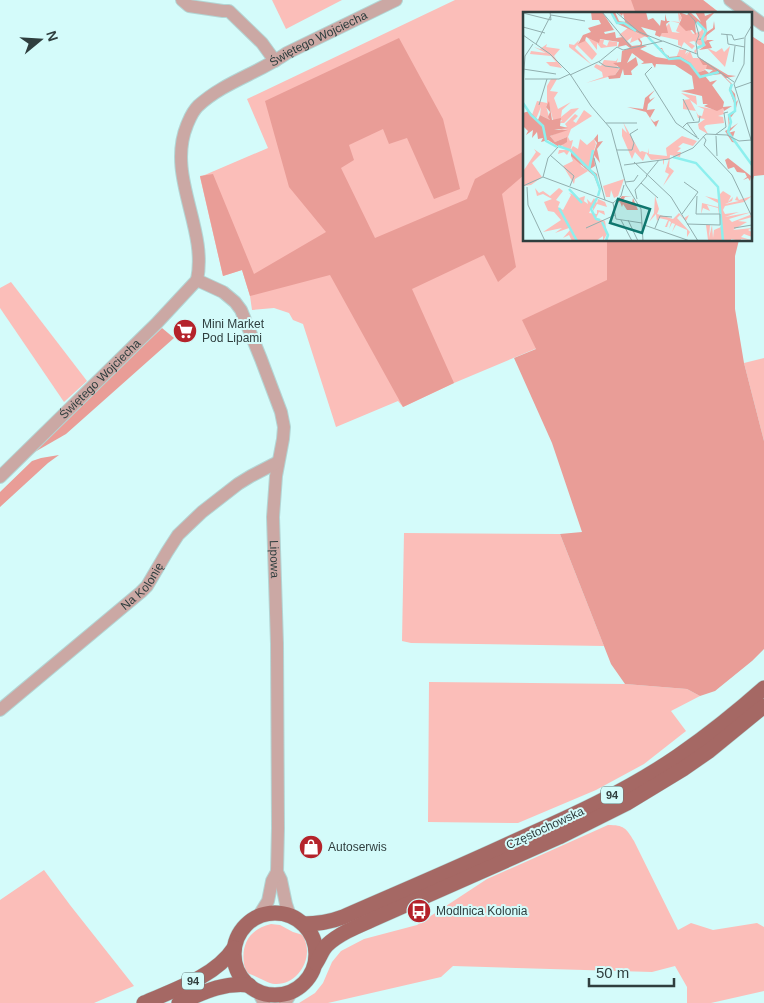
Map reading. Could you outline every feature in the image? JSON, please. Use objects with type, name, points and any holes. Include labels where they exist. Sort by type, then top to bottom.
[{"type":"main road","name":"Częstochowska","points":[[297,920],[315,924],[343,916],[588,808],[624,789],[677,756],[724,722],[764,688]]},
{"type":"main road","name":"Częstochowska","points":[[316,962],[328,945],[346,932],[559,837],[627,804],[703,756],[764,706]]},
{"type":"main road","name":"94","points":[[144,1003],[205,975],[222,963],[234,948],[243,927],[260,914],[280,913],[297,920]]},
{"type":"main road","points":[[297,920],[308,930],[315,945],[316,962]]},
{"type":"main road","points":[[234,948],[234,960],[239,976],[257,993]]},
{"type":"main road","name":"94","points":[[179,1003],[201,993],[234,984],[257,993],[283,995],[288,998],[311,977],[316,962]]},
{"type":"street","points":[[182,0],[189,6],[229,11],[262,43],[275,61]]},
{"type":"street","name":"Świętego Wojciecha","points":[[0,477],[156,324],[197,280],[196,237],[183,182],[181,155],[182,138],[197,107],[230,84],[287,53],[396,0]]},
{"type":"street","points":[[730,0],[747,12]]},
{"type":"street","points":[[752,16],[764,25]]},
{"type":"street","name":"Lipowa","points":[[197,280],[224,292],[241,310],[281,412],[284,427],[276,476],[274,517],[277,644],[277,872],[272,881],[268,901],[260,914]]},
{"type":"street","name":"Na Kolonię","points":[[0,710],[141,592],[147,586],[178,535],[202,512],[238,484],[278,462]]},
{"type":"street","name":"Lipowa","points":[[277,872],[281,880],[286,904],[297,920]]},
{"type":"shaded area","points":[[272,0],[342,0],[286,29]]},
{"type":"shaded area","points":[[455,0],[703,0],[718,12],[523,12],[523,241],[687,241],[664,295],[454,383],[403,407],[398,401],[336,427],[303,324],[293,320],[289,313],[274,308],[252,310],[242,270],[223,276],[200,177],[268,148],[247,99]]},
{"type":"shaded area","points":[[631,0],[703,0],[718,12],[635,12]]},
{"type":"shaded area","points":[[752,36],[764,44],[764,175],[754,176],[752,184]]},
{"type":"shaded area","points":[[399,38],[443,119],[460,189],[434,199],[407,138],[389,144],[383,129],[349,145],[354,160],[341,168],[375,238],[467,199],[475,179],[523,152],[523,176],[502,194],[516,267],[498,282],[484,255],[412,289],[454,383],[403,407],[330,275],[250,296],[242,270],[223,276],[200,176],[213,174],[254,274],[326,232],[289,187],[265,101]]},
{"type":"shaded area","points":[[607,241],[739,241],[735,256],[735,309],[744,363],[764,441],[764,649],[715,691],[700,696],[687,689],[625,684],[611,664],[560,534],[582,532],[552,443],[514,358],[536,349],[522,320],[607,280]]},
{"type":"shaded area","points":[[11,282],[87,381],[64,402],[0,308],[0,288]]},
{"type":"shaded area","points":[[162,328],[174,338],[66,434],[33,453],[47,437]]},
{"type":"shaded area","points":[[764,358],[764,441],[744,363]]},
{"type":"shaded area","points":[[59,455],[0,507],[0,492],[32,461]]},
{"type":"shaded area","points":[[404,533],[560,534],[604,646],[411,643],[402,641]]},
{"type":"shaded area","points":[[429,682],[625,684],[687,689],[700,696],[671,711],[686,731],[644,764],[596,790],[518,823],[428,822]]},
{"type":"shaded area","points":[[608,825],[618,826],[626,830],[634,841],[678,930],[691,923],[713,930],[757,923],[764,927],[764,991],[711,1003],[687,1003],[687,987],[675,966],[652,972],[453,966],[441,977],[328,1003],[299,1003],[315,993],[323,983],[332,962],[341,951],[364,939],[417,925],[487,879]]},
{"type":"shaded area","points":[[44,870],[134,986],[94,1003],[0,1003],[0,900]]},
{"type":"shaded area","points":[[271,924],[280,925],[303,935],[307,947],[305,963],[302,969],[288,982],[282,984],[275,984],[246,973],[244,964],[244,949],[250,936],[262,927]]},
{"type":"place","name":"Mini Market Pod Lipami","points":[[185,331]]},
{"type":"place","name":"Autoserwis","points":[[311,847]]},
{"type":"place","name":"Modlnica Kolonia","points":[[419,911]]}]
